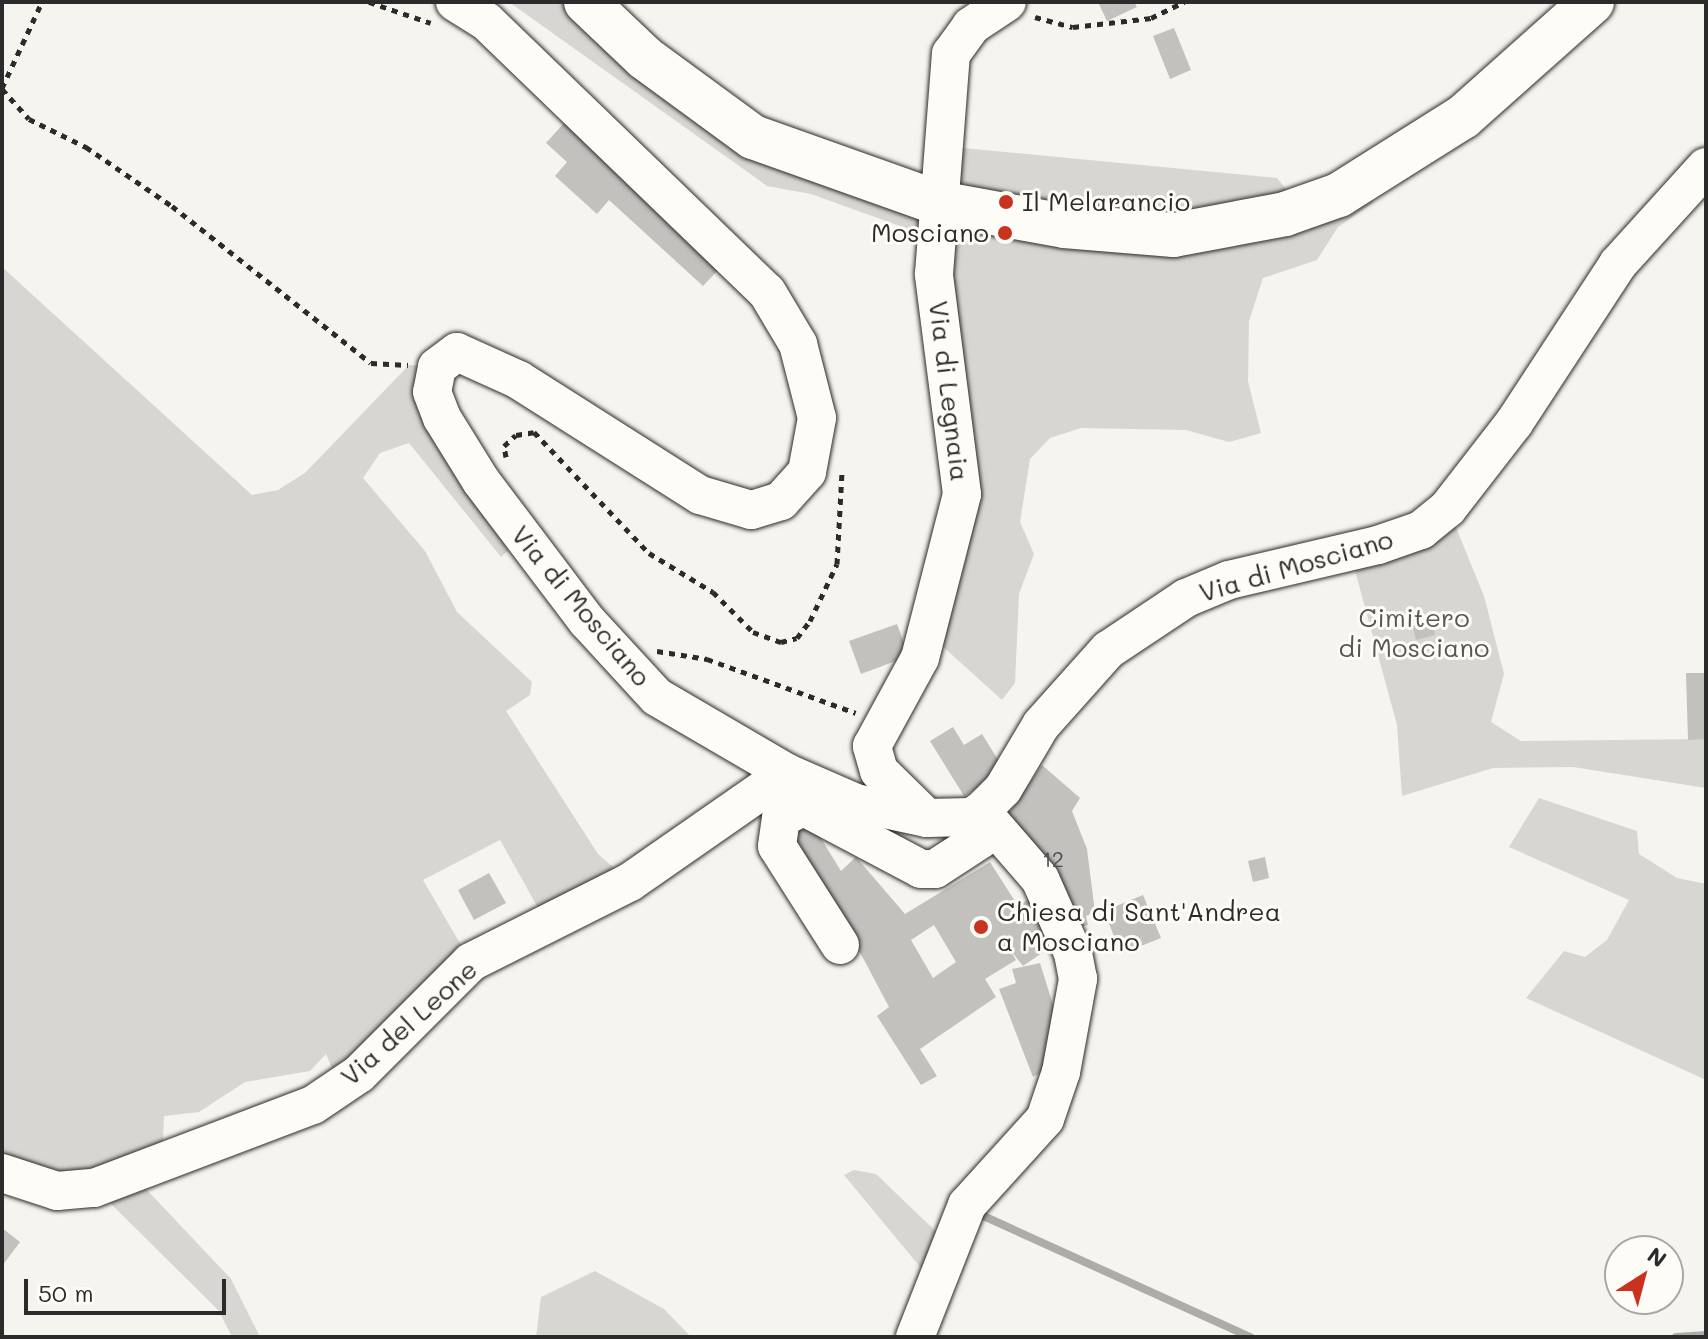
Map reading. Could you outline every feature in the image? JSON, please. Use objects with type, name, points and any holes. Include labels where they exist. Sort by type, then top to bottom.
[{"type":"main road","points":[[586,2],[645,58],[753,137],[938,203],[1064,226],[1174,235],[1285,214],[1339,195],[1463,117],[1592,2]]},
{"type":"street","points":[[437,367],[457,352],[485,360],[700,495],[751,510],[781,501],[807,472],[817,418],[798,344],[767,292],[486,21],[455,2]]},
{"type":"street","name":"Via di Legnaia","points":[[927,818],[879,771],[872,746],[920,658],[937,611],[962,494],[934,274],[951,54],[971,26],[1006,5]]},
{"type":"street","name":"Via di Mosciano","points":[[437,367],[432,392],[442,418],[481,481],[587,621],[657,697],[787,773],[856,803],[927,818],[976,814],[1003,789],[1041,725],[1108,650],[1186,598],[1229,580],[1378,545],[1421,530],[1448,508],[1514,423],[1618,264],[1706,167]]},
{"type":"street","name":"Via del Leone","points":[[2,1173],[57,1191],[94,1188],[313,1105],[359,1074],[471,962],[630,882],[787,773]]},
{"type":"street","points":[[840,945],[777,846],[781,818],[804,807],[921,869],[935,869],[981,839],[976,814]]},
{"type":"street","points":[[915,1337],[967,1205],[1045,1119],[1061,1072],[1078,979],[1073,953],[1040,879],[976,814]]},
{"type":"path","points":[[42,2],[2,88],[29,119],[86,147],[172,206],[371,363],[437,367]]},
{"type":"path","points":[[1006,5],[1073,27],[1151,18],[1184,2]]},
{"type":"path","points":[[506,462],[504,446],[516,435],[534,432],[649,553],[713,592],[753,632],[781,642],[797,638],[810,621],[837,564],[843,467]]},
{"type":"path","points":[[650,650],[707,659],[795,696],[885,722]]},
{"type":"green space","points":[[509,2],[586,2],[753,137],[938,203],[942,146],[1277,178],[1302,209],[1363,181],[1373,203],[1338,227],[1317,260],[1263,278],[1249,321],[1248,381],[1261,433],[1229,442],[1186,430],[1081,428],[1050,438],[1030,459],[1020,522],[1034,554],[1019,594],[1015,683],[1002,700],[929,634],[962,494],[936,239],[811,194],[767,186]]},
{"type":"green space","points":[[2,267],[252,495],[278,490],[305,473],[409,365],[437,367],[523,537],[501,557],[409,443],[380,453],[363,478],[425,551],[457,612],[532,682],[530,695],[506,711],[598,854],[630,882],[547,924],[500,840],[423,880],[471,962],[340,1087],[326,1054],[310,1071],[245,1082],[199,1112],[164,1116],[162,1160],[131,1173],[231,1279],[260,1337],[232,1337],[219,1311],[95,1188],[2,1173]]},
{"type":"green space","name":"Cimitero di Mosciano","points":[[1448,508],[1484,596],[1504,674],[1491,722],[1521,741],[1706,739],[1706,788],[1573,767],[1493,768],[1402,796],[1397,725],[1353,563]]},
{"type":"green space","points":[[1539,798],[1637,831],[1639,854],[1677,878],[1706,884],[1706,1080],[1526,998],[1564,951],[1585,957],[1607,940],[1629,900],[1509,847]]},
{"type":"green space","points":[[854,1170],[876,1174],[951,1246],[935,1285],[844,1175]]},
{"type":"green space","points":[[595,1271],[664,1309],[691,1337],[536,1337],[541,1297]]},
{"type":"building","points":[[1098,2],[1134,2],[1137,7],[1107,21]]},
{"type":"building","points":[[1174,28],[1191,70],[1170,79],[1153,36]]},
{"type":"building","points":[[564,123],[721,267],[703,286],[609,200],[597,214],[555,176],[567,162],[546,143]]},
{"type":"building","points":[[1430,614],[1435,635],[1416,640],[1411,619]]},
{"type":"building","points":[[897,624],[909,656],[861,674],[849,641]]},
{"type":"building","points":[[1686,673],[1706,673],[1706,739],[1688,740]]},
{"type":"building","points":[[953,727],[964,745],[982,734],[1005,771],[964,796],[930,741]]},
{"type":"building","points":[[1042,765],[1080,798],[1072,811],[1087,849],[1095,912],[1086,916],[1088,925],[1071,929],[1004,820]]},
{"type":"building","points":[[811,822],[841,871],[856,857],[905,914],[990,862],[1018,906],[1037,894],[1061,940],[1023,966],[1008,947],[1016,960],[985,979],[996,997],[920,1049],[937,1076],[921,1085],[877,1016],[889,1007],[862,956],[783,838]],"holes":[[[934,925],[956,962],[933,978],[911,940]]]},
{"type":"building","points":[[1265,857],[1269,878],[1253,882],[1248,861]]},
{"type":"building","points":[[489,873],[506,903],[474,920],[458,890]]},
{"type":"building","points":[[1143,895],[1161,938],[1121,954],[1104,911]]},
{"type":"building","points":[[1040,963],[1063,1037],[1056,1065],[1033,1077],[999,989],[1016,983],[1012,969]]},
{"type":"building","points":[[2,1228],[20,1242],[2,1266]]},
{"type":"waterway","points":[[979,1214],[1250,1337]]},
{"type":"waterway","points":[[1676,1337],[1706,1335]]},
{"type":"place","name":"Il Melarancio","points":[[1006,202]]},
{"type":"place","name":"Mosciano","points":[[1005,233]]},
{"type":"place","name":"Chiesa di Sant'Andrea a Mosciano","points":[[981,927]]}]
